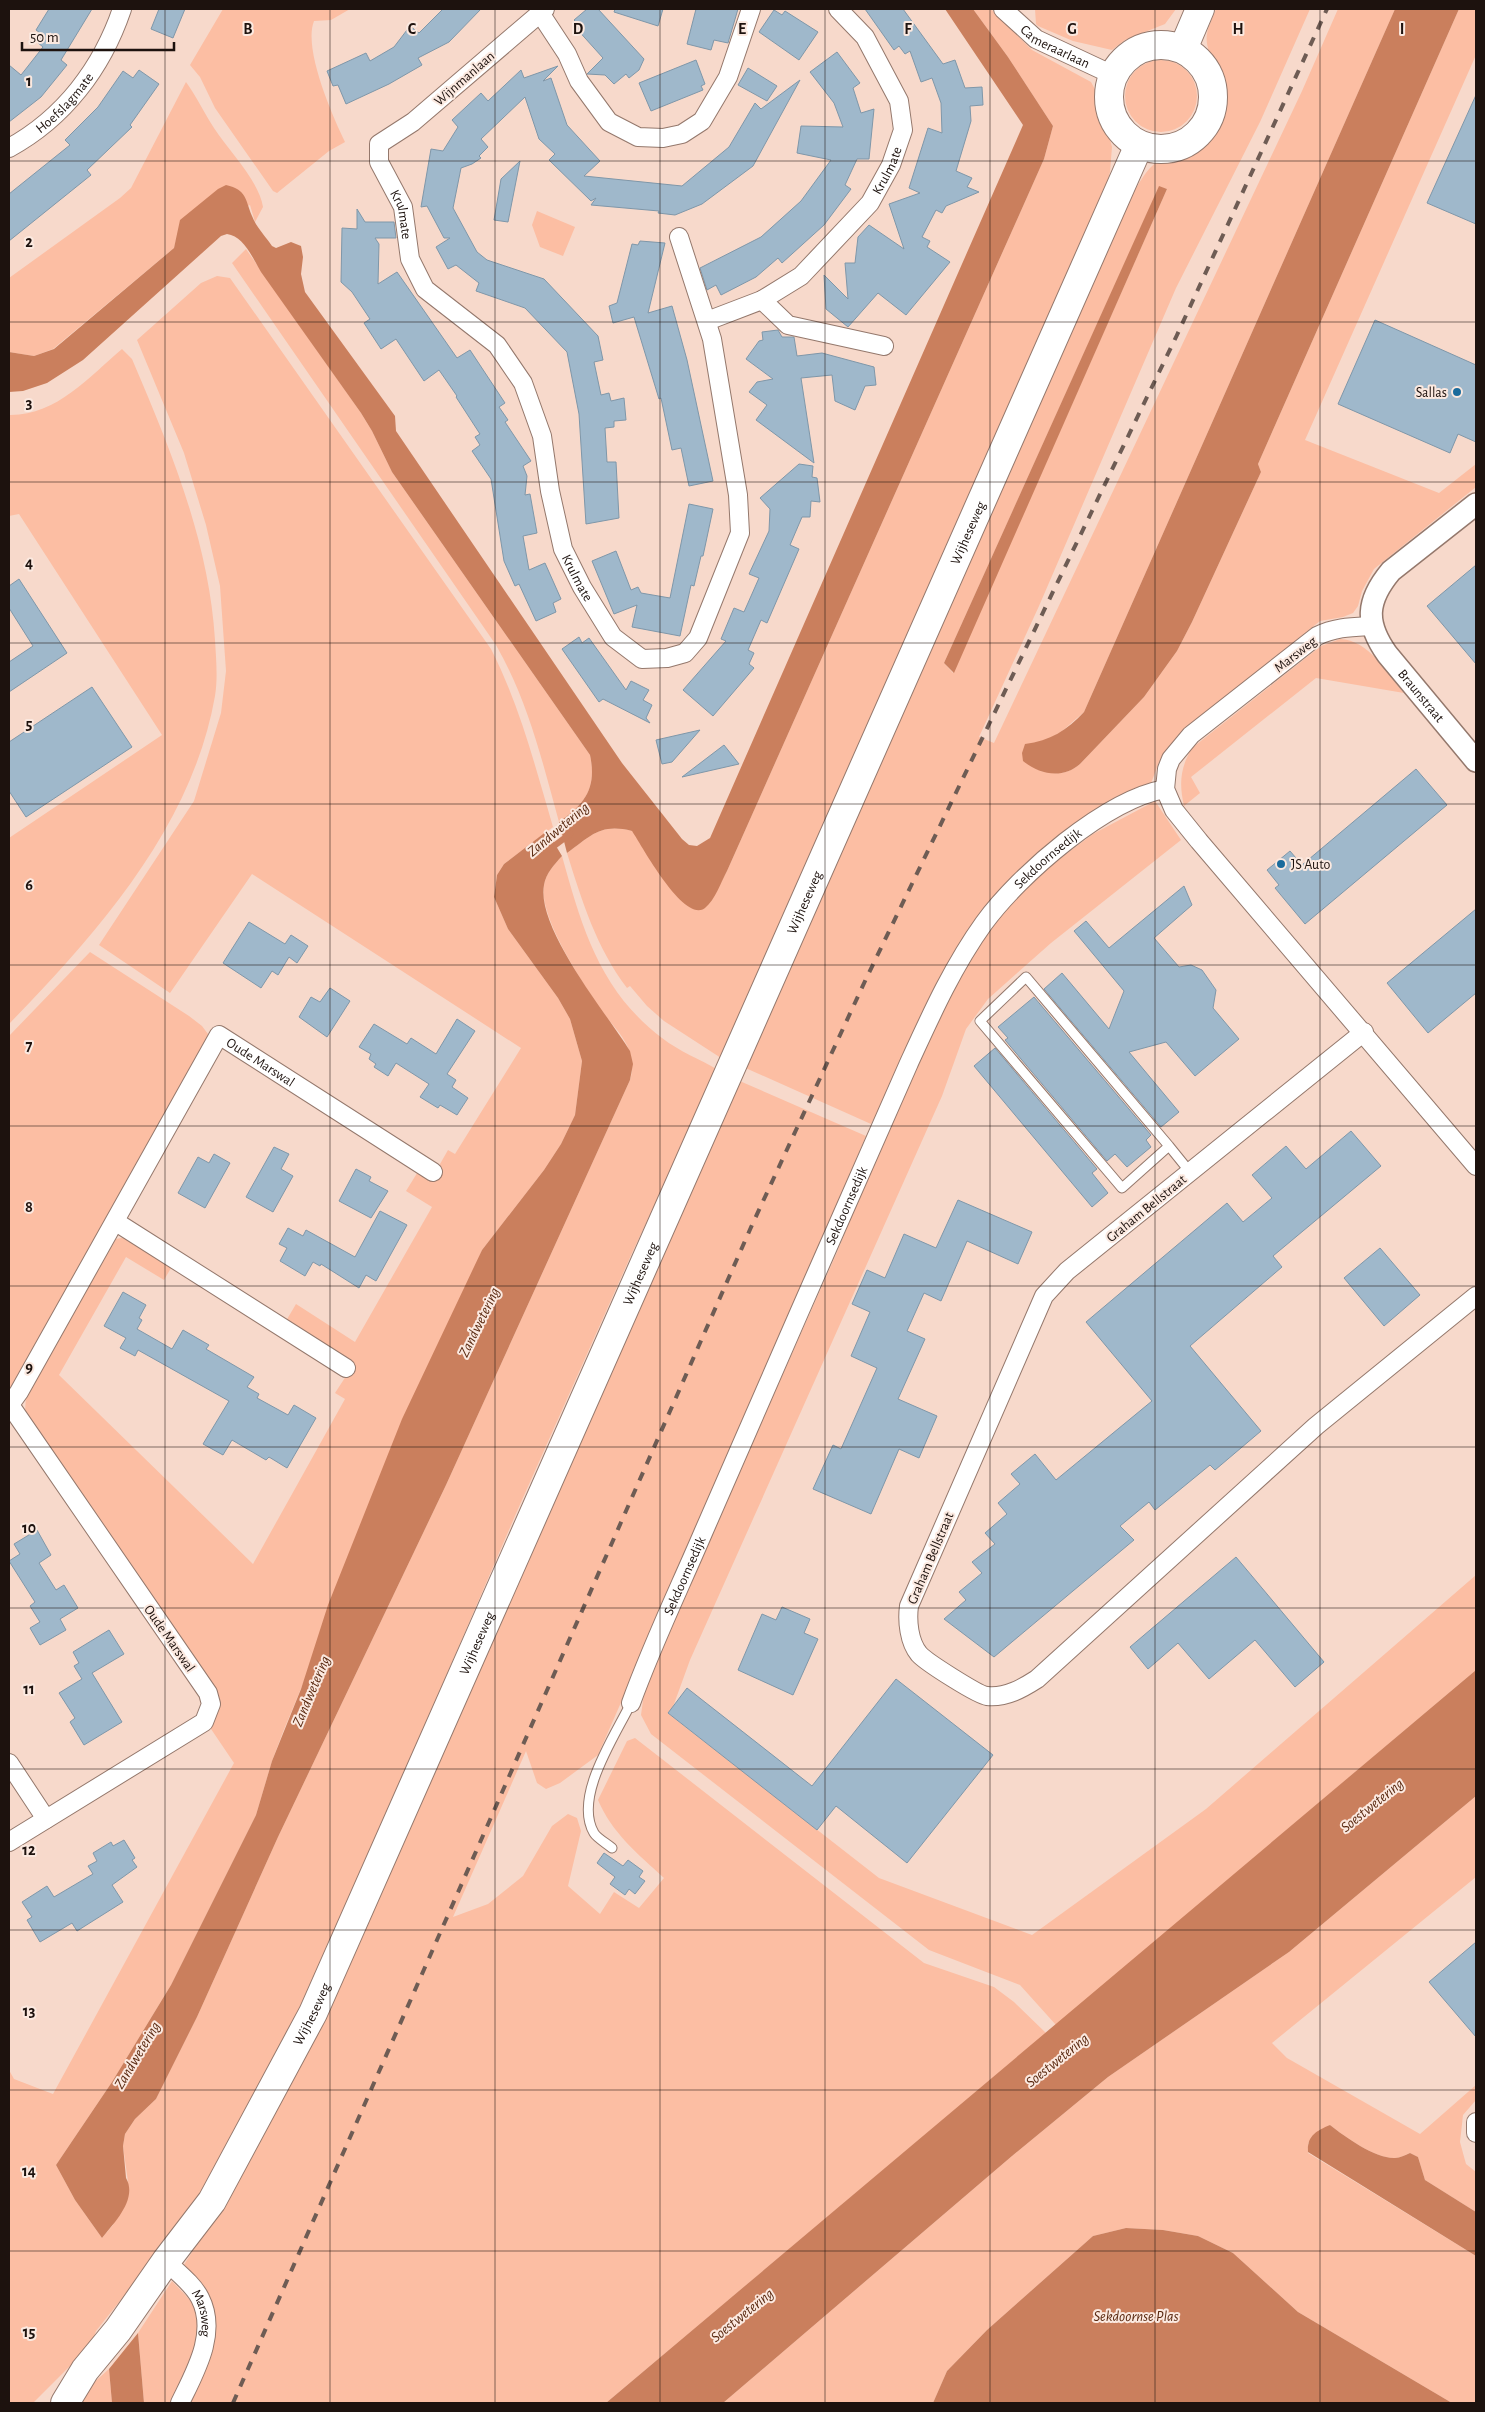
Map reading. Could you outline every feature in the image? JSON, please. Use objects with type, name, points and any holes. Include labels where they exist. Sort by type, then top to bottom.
[{"type":"main road","points":[[1183,50],[1200,9]]},
{"type":"main road","points":[[1150,45],[1167,45],[1183,50],[1198,60],[1208,75],[1213,93],[1211,111],[1204,127],[1191,140],[1175,148],[1157,150],[1139,146],[1122,134],[1111,116],[1108,96],[1112,75],[1122,61],[1135,51],[1150,45]]},
{"type":"main road","name":"Wijheseweg","points":[[65,2403],[85,2370],[118,2330],[166,2260],[212,2201],[313,2013],[1139,146]]},
{"type":"main road","name":"Wijheseweg","points":[[44,2403],[85,2370]]},
{"type":"street","points":[[543,11],[567,54],[578,81],[609,122],[638,137],[663,138],[682,134],[702,121],[728,78],[751,9]]},
{"type":"street","name":"Krulmate","points":[[707,321],[762,300],[801,276],[870,203],[891,165],[903,130],[900,101],[865,37],[838,9]]},
{"type":"street","name":"Cameraarlaan","points":[[1004,9],[1008,15],[1036,39],[1112,75]]},
{"type":"street","name":"Wijnmanlaan","points":[[379,144],[413,122],[543,11]]},
{"type":"street","name":"Hoefslagmate","points":[[9,148],[37,130],[66,107],[96,65],[121,13]]},
{"type":"street","name":"Krulmate","points":[[379,144],[379,162],[403,207],[410,259],[425,289],[497,345],[523,383],[542,436],[550,491],[563,549],[582,587],[613,637],[642,658],[667,658],[685,653],[698,638],[740,534],[738,495],[712,339],[679,237]]},
{"type":"street","points":[[762,300],[788,325],[884,346]]},
{"type":"street","points":[[1372,626],[1370,616],[1373,600],[1380,584],[1391,571],[1476,504]]},
{"type":"street","name":"Marsweg","points":[[1166,789],[1167,769],[1171,759],[1191,735],[1317,636],[1329,630],[1343,627],[1372,626]]},
{"type":"street","name":"Braunstraat","points":[[1372,626],[1378,641],[1387,654],[1476,761]]},
{"type":"street","points":[[1166,789],[1174,810],[1476,1166]]},
{"type":"street","name":"Sekdoornsedijk","points":[[630,1703],[874,1141],[935,1006],[954,970],[974,938],[1001,902],[1047,858],[1108,814],[1144,795],[1166,789]]},
{"type":"street","name":"Graham Bellstraat","points":[[1364,1032],[1067,1271],[1044,1296],[908,1606],[910,1633],[919,1655],[976,1692],[986,1696],[1008,1694],[1037,1679],[1316,1426],[1476,1296]]},
{"type":"street","name":"Oude Marswal","points":[[9,1842],[204,1722],[211,1704],[208,1693],[9,1406],[19,1392],[116,1222],[220,1035],[433,1172]]},
{"type":"street","points":[[116,1222],[346,1368]]},
{"type":"street","points":[[9,1762],[46,1819]]},
{"type":"street","points":[[1476,2122],[1476,2133]]},
{"type":"street","name":"Marsweg","points":[[166,2260],[200,2298],[207,2326],[205,2346],[197,2369],[180,2403]]},
{"type":"lane","points":[[1169,1146],[1122,1188],[980,1021],[1026,977],[1169,1146],[1190,1172]]},
{"type":"lane","points":[[612,1848],[594,1834],[587,1810],[589,1792],[630,1703]]},
{"type":"shaded area","points":[[223,9],[350,9],[331,20],[314,21],[312,33],[312,48],[321,82],[345,142],[329,151],[277,193],[273,191],[215,108],[200,77],[190,65]]},
{"type":"shaded area","points":[[973,9],[991,9],[1032,50],[1091,82],[1098,95],[1112,147],[1110,172],[1104,195],[721,1058],[664,1021],[647,1006],[630,986],[627,988],[598,940],[584,906],[567,853],[596,833],[604,830],[621,829],[632,831],[712,899],[727,871],[1044,159],[1053,126],[1008,57]]},
{"type":"shaded area","points":[[1035,9],[1176,9],[1165,24],[1125,40],[1112,50],[1073,41],[1038,26],[1036,24]]},
{"type":"shaded area","points":[[1216,9],[1310,9],[1260,122],[1176,288],[1039,606],[979,737],[994,743],[1302,91],[1338,9],[1395,9],[1084,712],[1061,732],[1043,742],[1041,771],[1062,773],[1080,764],[1144,697],[1177,651],[1261,472],[1258,464],[1459,9],[1476,9],[1476,55],[1305,440],[1439,493],[1476,464],[1476,487],[1374,569],[1353,613],[1343,617],[1320,621],[1178,735],[1159,762],[1150,786],[1088,822],[956,963],[871,1124],[741,1066],[1105,252],[1137,186],[1150,168],[1157,162],[1192,148],[1207,137],[1213,129],[1221,106],[1222,90],[1219,74],[1209,51],[1207,38],[1209,25]],"holes":[[[1159,187],[1167,189],[953,673],[944,663]]]},
{"type":"shaded area","points":[[1161,60],[1181,66],[1191,76],[1197,96],[1191,116],[1181,126],[1161,132],[1141,126],[1131,116],[1125,96],[1131,76],[1141,66]]},
{"type":"shaded area","points":[[186,82],[214,128],[243,166],[256,187],[263,207],[255,222],[250,205],[176,240],[174,248],[53,349],[34,356],[9,352],[9,278],[120,198],[131,188]]},
{"type":"shaded area","points":[[537,211],[575,227],[563,256],[540,247],[532,225]]},
{"type":"shaded area","points":[[246,249],[361,413],[392,472],[590,755],[592,777],[587,794],[576,809],[559,822],[526,709],[496,645],[232,263]]},
{"type":"shaded area","points":[[217,276],[230,278],[491,649],[510,692],[526,736],[553,827],[504,864],[497,875],[494,897],[508,929],[558,998],[570,1019],[582,1061],[575,1115],[561,1144],[544,1170],[482,1250],[283,1732],[256,1815],[171,1985],[112,2082],[56,2165],[75,2200],[102,2238],[113,2225],[128,2182],[123,2146],[125,2134],[135,2119],[156,2099],[197,2017],[278,1837],[446,1485],[630,1080],[632,1073],[631,1061],[627,1045],[574,969],[548,914],[544,898],[544,885],[551,869],[562,856],[586,933],[608,979],[623,1000],[641,1020],[662,1038],[718,1070],[632,1253],[518,1509],[292,2034],[189,2214],[96,2331],[91,2345],[33,2403],[9,2403],[9,2070],[14,2079],[53,2094],[234,1763],[209,1726],[216,1716],[219,1707],[214,1686],[25,1412],[26,1396],[116,1239],[126,1237],[171,1265],[164,1280],[126,1257],[59,1375],[253,1564],[345,1399],[335,1393],[350,1370],[350,1359],[286,1321],[296,1304],[355,1342],[432,1207],[406,1191],[419,1170],[432,1178],[448,1150],[455,1154],[521,1048],[252,874],[170,993],[99,945],[194,801],[221,713],[226,671],[220,586],[206,525],[184,453],[137,340],[201,283]]},
{"type":"shaded area","points":[[122,349],[132,359],[160,427],[186,496],[196,531],[211,603],[216,661],[215,696],[203,744],[186,790],[163,833],[137,875],[76,952],[9,1024],[9,838],[162,735],[19,514],[9,516],[9,415],[26,414],[57,402],[71,393]]},
{"type":"shaded area","points":[[1340,639],[1360,645],[1369,651],[1404,693],[1316,678],[1191,777],[1200,793],[1184,806],[1181,790],[1182,776],[1185,762],[1192,748],[1321,646]]},
{"type":"shaded area","points":[[1155,801],[1181,840],[1051,943],[988,999],[966,1029],[942,1096],[690,1660],[670,1715],[879,1878],[1032,1935],[1206,1809],[1476,1575],[1476,1670],[1056,2025],[1020,1985],[929,1950],[651,1734],[641,1715],[644,1693],[667,1635],[838,1250],[886,1130],[958,973],[1009,902],[1050,866],[1093,834]]},
{"type":"shaded area","points":[[90,952],[189,1016],[202,1026],[211,1038],[9,1393],[9,1036]]},
{"type":"shaded area","points":[[735,1079],[866,1136],[773,1355],[598,1755],[560,1783],[546,1789],[537,1783],[526,1751],[453,1917],[488,1904],[523,1876],[552,1826],[568,1814],[577,1818],[581,1831],[568,1886],[600,1914],[614,1892],[639,1908],[664,1878],[618,1833],[598,1800],[627,1741],[635,1738],[924,1963],[994,1987],[1014,2002],[1046,2033],[606,2403],[187,2403],[209,2347],[182,2268],[247,2164]]},
{"type":"shaded area","points":[[1476,1796],[1476,1877],[1272,2043],[1287,2058],[1420,2134],[1476,2085],[1476,2100],[1463,2115],[1460,2142],[1466,2164],[1476,2172],[1476,2212],[1425,2180],[1418,2157],[1410,2153],[1395,2158],[1379,2155],[1352,2141],[1330,2125],[1308,2143],[1308,2153],[1476,2256],[1476,2403],[1452,2403],[1298,2312],[1233,2253],[1198,2236],[1163,2230],[1126,2228],[1093,2236],[987,2330],[947,2371],[933,2403],[723,2403],[1012,2156],[1108,2077],[1289,1952]]},
{"type":"shaded area","points":[[172,2281],[197,2311],[201,2325],[200,2336],[193,2360],[173,2403],[144,2403],[138,2333]]},
{"type":"shaded area","points":[[109,2369],[112,2403],[71,2403]]},
{"type":"water","points":[[945,9],[973,9],[1008,57],[1053,126],[1044,159],[727,871],[715,896],[705,908],[696,910],[686,905],[675,895],[632,831],[621,829],[604,830],[590,836],[567,853],[559,822],[576,809],[587,794],[592,777],[590,755],[392,472],[361,413],[261,272],[243,243],[238,239],[227,234],[221,236],[83,360],[47,383],[23,391],[9,392],[9,352],[34,356],[54,349],[174,248],[180,220],[218,189],[226,185],[238,190],[244,196],[256,224],[272,246],[276,248],[291,242],[301,246],[303,257],[301,274],[305,292],[395,416],[396,431],[622,763],[682,839],[689,845],[697,846],[710,838],[1023,125]]},
{"type":"water","points":[[1395,9],[1459,9],[1258,464],[1261,472],[1192,622],[1177,651],[1144,697],[1080,764],[1066,772],[1059,773],[1044,772],[1030,766],[1023,761],[1022,753],[1025,744],[1034,743],[1058,734],[1084,712]]},
{"type":"water","points":[[1159,186],[1167,189],[954,673],[944,663]]},
{"type":"water","points":[[547,831],[562,856],[548,873],[544,885],[544,903],[551,924],[575,970],[630,1051],[633,1064],[630,1080],[446,1485],[278,1837],[197,2017],[156,2099],[135,2119],[125,2134],[123,2146],[129,2194],[123,2210],[102,2238],[75,2200],[56,2165],[112,2082],[171,1985],[256,1815],[272,1761],[301,1689],[328,1605],[402,1419],[482,1250],[544,1170],[561,1144],[575,1115],[582,1061],[570,1019],[558,998],[508,929],[494,897],[497,875],[504,864]]},
{"type":"water","name":"Soestwetering","points":[[1476,1670],[1476,1796],[1289,1952],[1108,2077],[1012,2156],[723,2403],[606,2403]]},
{"type":"water","points":[[1330,2125],[1352,2141],[1379,2155],[1395,2158],[1410,2153],[1418,2157],[1425,2180],[1476,2212],[1476,2256],[1308,2152],[1309,2142],[1313,2135]]},
{"type":"water","name":"Sekdoornse Plas","points":[[1126,2228],[1163,2230],[1198,2236],[1233,2253],[1298,2312],[1452,2403],[933,2403],[947,2371],[987,2330],[1093,2236]]},
{"type":"water","points":[[138,2333],[144,2403],[112,2403],[109,2369]]},
{"type":"building","points":[[49,9],[92,9],[61,60],[67,65],[41,97],[9,122],[9,65],[21,75],[43,47],[37,42],[43,35],[36,30]]},
{"type":"building","points":[[159,9],[185,9],[173,38],[151,29]]},
{"type":"building","points":[[443,9],[481,9],[449,42],[418,58],[422,65],[389,84],[346,104],[338,85],[333,86],[327,71],[366,53],[370,61],[394,47],[410,26],[419,33]]},
{"type":"building","points":[[587,9],[598,9],[644,59],[639,70],[629,78],[626,74],[614,84],[605,75],[587,74],[603,58],[576,28],[579,25],[574,20]]},
{"type":"building","points":[[615,9],[663,9],[658,26],[614,12]]},
{"type":"building","points":[[696,9],[738,9],[728,43],[714,40],[711,50],[687,44]]},
{"type":"building","points":[[865,9],[903,9],[943,64],[955,60],[965,88],[982,87],[983,105],[970,106],[971,121],[956,171],[972,178],[967,187],[979,192],[946,206],[942,213],[936,210],[922,237],[930,241],[927,247],[950,262],[906,315],[878,293],[848,327],[826,309],[824,275],[848,299],[845,263],[855,263],[858,237],[869,225],[904,249],[889,204],[920,193],[909,188],[928,128],[942,133],[941,103],[932,78],[921,82],[910,51],[905,54],[899,46],[894,50]]},
{"type":"building","points":[[774,10],[782,15],[785,11],[818,32],[799,60],[759,32]]},
{"type":"building","points":[[837,52],[860,83],[853,88],[861,113],[874,109],[869,159],[857,159],[845,185],[851,189],[824,225],[782,263],[778,258],[756,277],[721,295],[716,285],[707,290],[700,268],[761,237],[801,201],[831,160],[797,153],[801,126],[843,127],[834,103],[810,72]]},
{"type":"building","points":[[696,60],[705,84],[701,86],[703,90],[651,111],[639,83]]},
{"type":"building","points":[[558,66],[543,81],[551,78],[567,125],[600,161],[584,176],[682,186],[729,147],[755,103],[761,109],[800,80],[753,166],[702,204],[675,215],[658,213],[659,211],[591,205],[596,198],[591,201],[549,160],[555,154],[539,139],[525,97],[481,139],[488,147],[479,156],[481,158],[461,168],[453,208],[477,252],[487,260],[544,279],[598,336],[603,360],[594,362],[601,395],[609,393],[611,401],[624,398],[626,420],[614,421],[614,427],[605,428],[607,462],[616,462],[619,518],[586,524],[579,414],[567,352],[525,308],[476,291],[479,283],[456,265],[448,269],[436,247],[450,238],[444,238],[427,206],[421,207],[431,149],[443,151],[458,127],[452,120],[481,93],[488,101],[521,70],[524,78]]},
{"type":"building","points":[[748,68],[777,86],[767,101],[738,85]]},
{"type":"building","points":[[139,70],[159,84],[130,125],[132,127],[87,170],[91,175],[9,241],[9,194],[70,145],[65,140],[98,107],[123,71],[133,78]]},
{"type":"building","points":[[1476,95],[1476,224],[1427,203]]},
{"type":"building","points":[[520,161],[508,222],[494,220],[501,179]]},
{"type":"building","points":[[357,209],[365,222],[394,222],[396,238],[375,238],[379,244],[378,284],[397,272],[457,358],[470,350],[505,403],[499,407],[508,420],[505,422],[531,461],[523,466],[527,476],[525,495],[530,494],[537,533],[523,536],[529,570],[545,563],[561,599],[553,603],[556,612],[536,621],[519,584],[515,586],[504,561],[491,479],[472,451],[480,445],[475,437],[480,434],[457,396],[439,370],[424,381],[396,339],[381,349],[364,323],[370,319],[352,292],[341,282],[342,228],[357,229]]},
{"type":"building","points":[[640,241],[665,243],[648,313],[672,306],[687,360],[713,481],[689,486],[681,448],[672,450],[661,398],[659,399],[634,317],[613,323],[609,306],[617,303],[632,244],[638,245]]},
{"type":"building","points":[[1375,320],[1476,365],[1476,442],[1458,434],[1450,453],[1338,404]]},
{"type":"building","points":[[778,330],[782,337],[794,337],[797,356],[822,353],[874,367],[876,385],[865,386],[855,410],[835,401],[832,375],[801,378],[814,463],[756,420],[767,405],[749,392],[757,382],[773,379],[746,359],[759,341],[763,340],[762,332]]},
{"type":"building","points":[[799,464],[813,466],[812,477],[817,478],[820,502],[811,501],[810,517],[802,517],[790,545],[799,549],[767,623],[761,620],[748,650],[754,653],[749,664],[754,668],[713,716],[683,690],[726,641],[721,639],[734,608],[744,612],[759,578],[749,574],[769,531],[770,509],[760,498]]},
{"type":"building","points":[[689,504],[713,509],[703,556],[701,556],[694,586],[691,585],[680,636],[632,627],[637,605],[614,614],[592,561],[616,551],[631,590],[638,587],[641,593],[670,598]]},
{"type":"building","points":[[1476,565],[1476,664],[1427,606]]},
{"type":"building","points":[[19,579],[67,653],[9,692],[9,662],[33,646],[9,608],[9,586]]},
{"type":"building","points":[[579,637],[582,643],[589,638],[626,690],[631,681],[649,690],[643,700],[652,705],[646,718],[650,723],[603,699],[599,702],[562,649]]},
{"type":"building","points":[[92,687],[132,747],[26,817],[9,791],[9,742]]},
{"type":"building","points":[[700,730],[672,762],[662,764],[656,740]]},
{"type":"building","points":[[724,745],[739,764],[682,777]]},
{"type":"building","points":[[1416,769],[1447,805],[1305,924],[1275,888],[1279,885],[1267,870],[1290,851],[1302,865]]},
{"type":"building","points":[[1184,886],[1192,905],[1154,938],[1179,967],[1191,965],[1202,970],[1216,990],[1213,1008],[1239,1039],[1195,1076],[1166,1042],[1129,1052],[1179,1112],[1161,1127],[1044,989],[1062,973],[1109,1029],[1124,991],[1074,931],[1086,921],[1109,948]]},
{"type":"building","points":[[1476,909],[1476,993],[1428,1033],[1387,983]]},
{"type":"building","points":[[249,922],[285,944],[291,935],[308,946],[297,963],[289,957],[278,975],[272,971],[261,988],[223,963]]},
{"type":"building","points":[[330,988],[350,1001],[327,1037],[299,1017],[311,997],[320,1002]]},
{"type":"building","points":[[1034,997],[1151,1135],[1146,1140],[1151,1147],[1127,1167],[1115,1154],[1107,1161],[1005,1040],[1008,1038],[998,1027]]},
{"type":"building","points":[[457,1019],[475,1031],[447,1074],[456,1080],[452,1087],[468,1098],[457,1115],[440,1105],[438,1108],[420,1097],[429,1084],[396,1063],[388,1076],[374,1067],[376,1064],[369,1059],[371,1054],[359,1047],[374,1024],[407,1044],[411,1038],[436,1054]]},
{"type":"building","points":[[995,1048],[1097,1169],[1092,1173],[1108,1193],[1092,1207],[974,1066]]},
{"type":"building","points":[[1351,1131],[1381,1166],[1273,1256],[1282,1267],[1190,1346],[1261,1431],[1215,1470],[1210,1465],[1155,1510],[1149,1502],[1120,1526],[1134,1540],[994,1657],[944,1619],[966,1600],[959,1592],[982,1573],[972,1562],[995,1544],[985,1533],[1007,1514],[998,1503],[1020,1484],[1011,1474],[1035,1454],[1056,1480],[1152,1401],[1086,1322],[1227,1203],[1243,1222],[1272,1198],[1252,1175],[1286,1146],[1306,1169]]},
{"type":"building","points":[[274,1147],[289,1154],[281,1169],[293,1176],[273,1212],[246,1197]]},
{"type":"building","points":[[214,1154],[230,1163],[205,1208],[178,1193],[198,1157],[209,1163]]},
{"type":"building","points":[[356,1169],[371,1177],[369,1181],[388,1191],[371,1218],[339,1201]]},
{"type":"building","points":[[958,1200],[1032,1232],[1018,1264],[967,1241],[941,1301],[924,1293],[907,1331],[925,1339],[898,1399],[937,1416],[919,1458],[899,1449],[871,1514],[813,1489],[833,1445],[841,1449],[877,1368],[851,1356],[870,1312],[852,1304],[867,1270],[885,1278],[904,1234],[936,1248]]},
{"type":"building","points":[[380,1211],[407,1225],[376,1281],[366,1275],[359,1288],[321,1264],[320,1266],[313,1262],[305,1276],[280,1261],[287,1248],[279,1244],[288,1228],[303,1236],[306,1230],[355,1257]]},
{"type":"building","points":[[1380,1248],[1420,1295],[1384,1326],[1344,1278]]},
{"type":"building","points":[[123,1292],[146,1305],[139,1318],[142,1320],[137,1329],[172,1349],[183,1330],[209,1345],[206,1349],[254,1377],[247,1387],[259,1394],[257,1398],[288,1415],[294,1405],[316,1418],[287,1468],[269,1457],[266,1460],[232,1440],[223,1455],[203,1444],[229,1401],[138,1350],[135,1356],[120,1348],[126,1338],[104,1326]]},
{"type":"building","points":[[37,1530],[51,1555],[39,1563],[56,1590],[64,1585],[78,1608],[60,1619],[66,1630],[40,1645],[30,1628],[40,1622],[30,1606],[35,1602],[9,1561],[20,1554],[14,1544]]},
{"type":"building","points":[[1236,1557],[1324,1662],[1295,1687],[1255,1640],[1209,1679],[1178,1643],[1148,1669],[1130,1647]]},
{"type":"building","points":[[782,1607],[810,1619],[804,1633],[818,1639],[793,1695],[738,1670],[762,1614],[776,1620]]},
{"type":"building","points":[[109,1630],[124,1654],[92,1673],[122,1722],[84,1745],[70,1722],[75,1718],[59,1693],[82,1679],[74,1666],[79,1663],[73,1652]]},
{"type":"building","points":[[896,1679],[993,1755],[907,1863],[836,1806],[817,1830],[668,1713],[687,1688],[812,1786]]},
{"type":"building","points":[[124,1840],[135,1858],[132,1860],[137,1867],[112,1885],[123,1902],[77,1931],[72,1923],[40,1942],[27,1920],[32,1917],[22,1902],[47,1886],[54,1897],[93,1874],[88,1866],[97,1861],[93,1853],[111,1842],[113,1846]]},
{"type":"building","points":[[604,1853],[623,1866],[628,1860],[643,1871],[639,1877],[645,1881],[635,1894],[629,1889],[625,1895],[610,1884],[615,1877],[597,1863]]},
{"type":"building","points":[[1476,1942],[1476,2037],[1429,1982]]},
{"type":"waterway","name":"Zandwetering","points":[[550,849],[570,834]]},
{"type":"railway","points":[[233,2403],[752,1225],[866,979],[1177,335],[1327,9]]},
{"type":"place","name":"Sallas","points":[[1457,392]]},
{"type":"place","name":"JS Auto","points":[[1281,864]]}]
